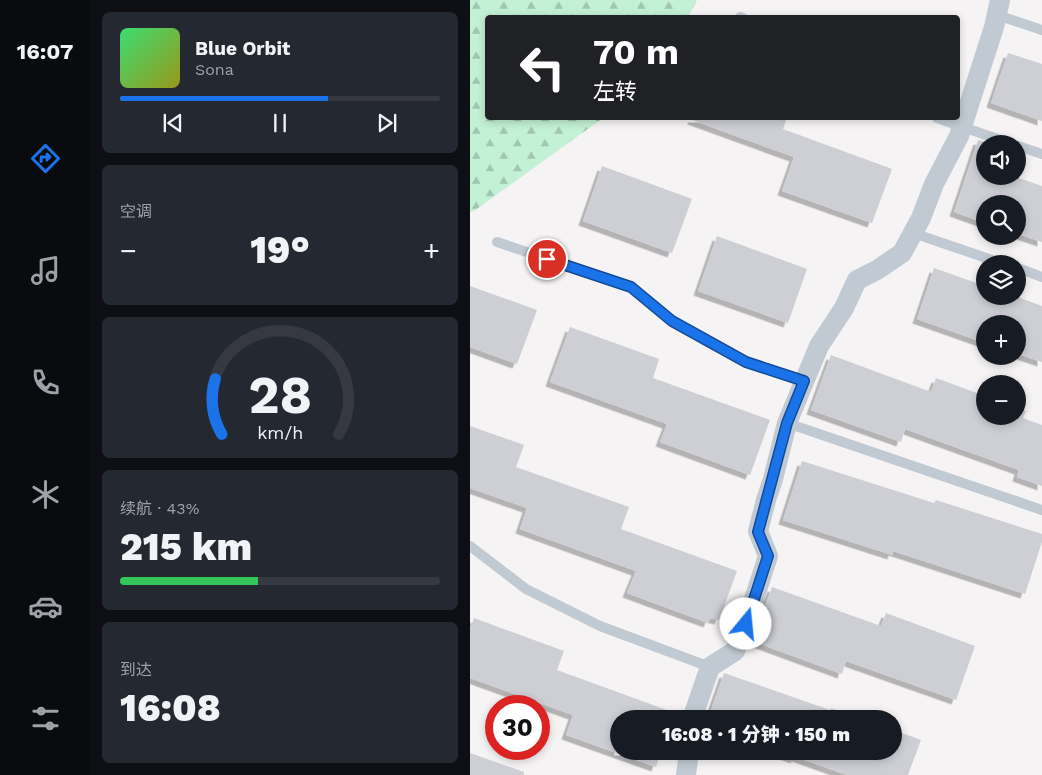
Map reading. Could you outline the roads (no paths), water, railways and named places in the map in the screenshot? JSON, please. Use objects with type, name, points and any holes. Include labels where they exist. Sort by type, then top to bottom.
[{"type":"street","points":[[695,710],[710,667],[735,651],[746,624],[768,556],[758,532],[787,423],[819,346],[844,308],[857,280],[877,270],[902,253],[921,218],[934,184],[962,126],[994,27],[998,8]]},
{"type":"street","points":[[686,775],[688,760]]},
{"type":"lane","points":[[998,8],[1042,30]]},
{"type":"lane","points":[[944,120],[987,135]]},
{"type":"lane","points":[[1026,149],[1042,154]]},
{"type":"lane","points":[[913,233],[978,255]]},
{"type":"lane","points":[[497,242],[631,287],[672,321],[746,362],[804,381]]},
{"type":"lane","points":[[1026,271],[1042,277]]},
{"type":"lane","points":[[787,423],[1042,510]]},
{"type":"lane","points":[[470,546],[526,589],[600,626],[710,667]]}]
